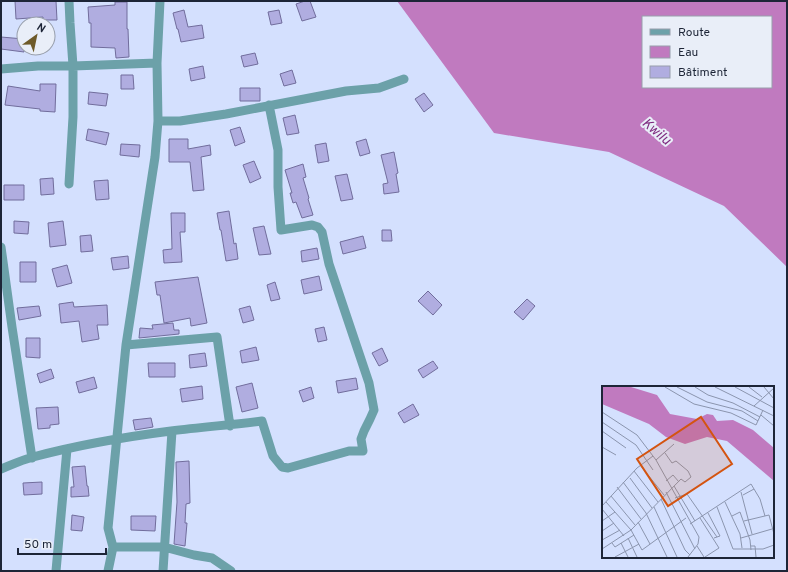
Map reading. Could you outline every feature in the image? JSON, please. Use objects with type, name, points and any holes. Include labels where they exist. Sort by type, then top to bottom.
[{"type":"street","points":[[69,1],[73,66],[73,117],[69,184]]},
{"type":"street","points":[[108,571],[113,547],[108,528],[126,345],[155,157],[158,121],[157,63],[160,1]]},
{"type":"street","points":[[1,69],[38,66],[157,63]]},
{"type":"street","points":[[158,121],[180,121],[226,114],[346,91],[379,88],[404,79]]},
{"type":"street","points":[[1,469],[32,458],[117,439],[262,421],[273,456],[282,467],[288,468],[349,451],[363,451],[361,439],[374,410],[369,383],[329,264],[322,232],[318,226],[312,225],[281,230],[278,187],[278,150],[269,105]]},
{"type":"street","points":[[1,247],[32,458]]},
{"type":"street","points":[[126,345],[217,337],[230,426]]},
{"type":"street","points":[[163,571],[172,431]]},
{"type":"street","points":[[56,571],[67,449]]},
{"type":"street","points":[[113,547],[164,547],[212,558],[231,571]]},
{"type":"water","name":"Kwilu","points":[[397,1],[787,1],[787,267],[724,206],[609,152],[494,133]]},
{"type":"building","points":[[15,1],[56,1],[57,20],[56,16],[16,16],[16,19]]},
{"type":"building","points":[[310,1],[316,17],[302,21],[296,4]]},
{"type":"building","points":[[115,2],[127,2],[129,57],[116,58],[115,48],[91,47],[91,23],[89,23],[88,7],[115,5]]},
{"type":"building","points":[[184,10],[188,27],[202,25],[204,38],[181,42],[173,13]]},
{"type":"building","points":[[279,10],[282,23],[271,25],[268,12]]},
{"type":"building","points":[[1,37],[16,38],[16,51],[1,49]]},
{"type":"building","points":[[255,53],[258,64],[244,67],[241,56]]},
{"type":"building","points":[[203,66],[205,78],[191,81],[189,69]]},
{"type":"building","points":[[292,70],[296,83],[284,86],[280,74]]},
{"type":"building","points":[[121,75],[133,75],[134,89],[121,89]]},
{"type":"building","points":[[40,84],[56,84],[55,112],[5,105],[8,86],[40,91]]},
{"type":"building","points":[[240,88],[260,88],[260,101],[240,101]]},
{"type":"building","points":[[89,92],[108,94],[106,106],[88,104]]},
{"type":"building","points":[[424,93],[433,105],[424,112],[415,99]]},
{"type":"building","points":[[295,115],[299,133],[287,135],[283,118]]},
{"type":"building","points":[[240,127],[245,142],[235,146],[230,130]]},
{"type":"building","points":[[88,129],[109,133],[106,145],[86,140]]},
{"type":"building","points":[[169,139],[188,139],[188,149],[210,145],[211,155],[201,157],[204,190],[193,191],[190,162],[169,162]]},
{"type":"building","points":[[366,139],[370,153],[360,156],[356,142]]},
{"type":"building","points":[[326,143],[329,161],[318,163],[315,145]]},
{"type":"building","points":[[121,144],[140,145],[139,157],[120,155]]},
{"type":"building","points":[[394,152],[398,173],[396,174],[399,192],[384,194],[383,184],[388,183],[381,155]]},
{"type":"building","points":[[254,161],[261,178],[250,183],[243,165]]},
{"type":"building","points":[[303,164],[306,177],[303,178],[313,215],[302,218],[296,202],[293,203],[290,193],[292,193],[285,170]]},
{"type":"building","points":[[347,174],[353,199],[341,201],[335,176]]},
{"type":"building","points":[[53,178],[54,194],[41,195],[40,179]]},
{"type":"building","points":[[108,180],[109,199],[96,200],[94,181]]},
{"type":"building","points":[[4,185],[24,185],[24,200],[4,200]]},
{"type":"building","points":[[229,211],[238,259],[226,261],[217,213]]},
{"type":"building","points":[[171,213],[185,213],[185,232],[180,232],[182,262],[164,263],[163,250],[172,249]]},
{"type":"building","points":[[14,221],[29,222],[28,234],[14,233]]},
{"type":"building","points":[[63,221],[66,245],[50,247],[48,223]]},
{"type":"building","points":[[264,226],[271,254],[259,255],[253,228]]},
{"type":"building","points":[[382,230],[391,230],[392,241],[382,241]]},
{"type":"building","points":[[91,235],[93,251],[81,252],[80,236]]},
{"type":"building","points":[[363,236],[366,248],[343,254],[340,242]]},
{"type":"building","points":[[317,248],[319,259],[302,262],[301,251]]},
{"type":"building","points":[[128,256],[129,268],[113,270],[111,258]]},
{"type":"building","points":[[20,262],[36,262],[36,282],[20,282]]},
{"type":"building","points":[[67,265],[72,283],[57,287],[52,269]]},
{"type":"building","points":[[319,276],[322,290],[304,294],[301,280]]},
{"type":"building","points":[[198,277],[207,323],[191,326],[190,318],[164,323],[160,295],[157,295],[155,282]]},
{"type":"building","points":[[275,282],[280,299],[271,301],[267,285]]},
{"type":"building","points":[[428,291],[442,305],[433,315],[418,301]]},
{"type":"building","points":[[527,299],[535,306],[523,320],[514,312]]},
{"type":"building","points":[[73,302],[74,307],[107,305],[108,325],[97,325],[99,339],[82,342],[79,321],[61,323],[59,304]]},
{"type":"building","points":[[39,306],[41,316],[19,320],[17,308]]},
{"type":"building","points":[[250,306],[254,320],[243,323],[239,309]]},
{"type":"building","points":[[173,323],[174,330],[179,330],[179,334],[139,338],[140,328],[153,329],[152,325]]},
{"type":"building","points":[[324,327],[327,340],[318,342],[315,329]]},
{"type":"building","points":[[26,338],[40,338],[40,358],[26,357]]},
{"type":"building","points":[[256,347],[259,360],[242,363],[240,351]]},
{"type":"building","points":[[382,348],[388,361],[379,366],[372,353]]},
{"type":"building","points":[[205,353],[207,366],[190,368],[189,355]]},
{"type":"building","points":[[433,361],[438,368],[423,378],[418,370]]},
{"type":"building","points":[[148,363],[175,363],[175,377],[149,377]]},
{"type":"building","points":[[51,369],[54,378],[40,383],[37,374]]},
{"type":"building","points":[[94,377],[97,388],[79,393],[76,382]]},
{"type":"building","points":[[356,378],[358,389],[338,393],[336,381]]},
{"type":"building","points":[[252,383],[258,408],[242,412],[236,387]]},
{"type":"building","points":[[202,386],[203,399],[182,402],[180,389]]},
{"type":"building","points":[[311,387],[314,398],[303,402],[299,391]]},
{"type":"building","points":[[413,404],[419,415],[404,423],[398,413]]},
{"type":"building","points":[[58,407],[59,424],[50,425],[50,428],[38,429],[36,408]]},
{"type":"building","points":[[151,418],[153,427],[135,430],[133,420]]},
{"type":"building","points":[[189,461],[190,503],[186,504],[185,523],[187,523],[185,546],[174,544],[177,502],[176,462]]},
{"type":"building","points":[[85,466],[89,496],[71,497],[71,487],[74,487],[72,467]]},
{"type":"building","points":[[42,482],[42,494],[24,495],[23,483]]},
{"type":"building","points":[[72,515],[84,517],[82,531],[71,530]]},
{"type":"building","points":[[131,516],[156,516],[155,531],[131,530]]}]
